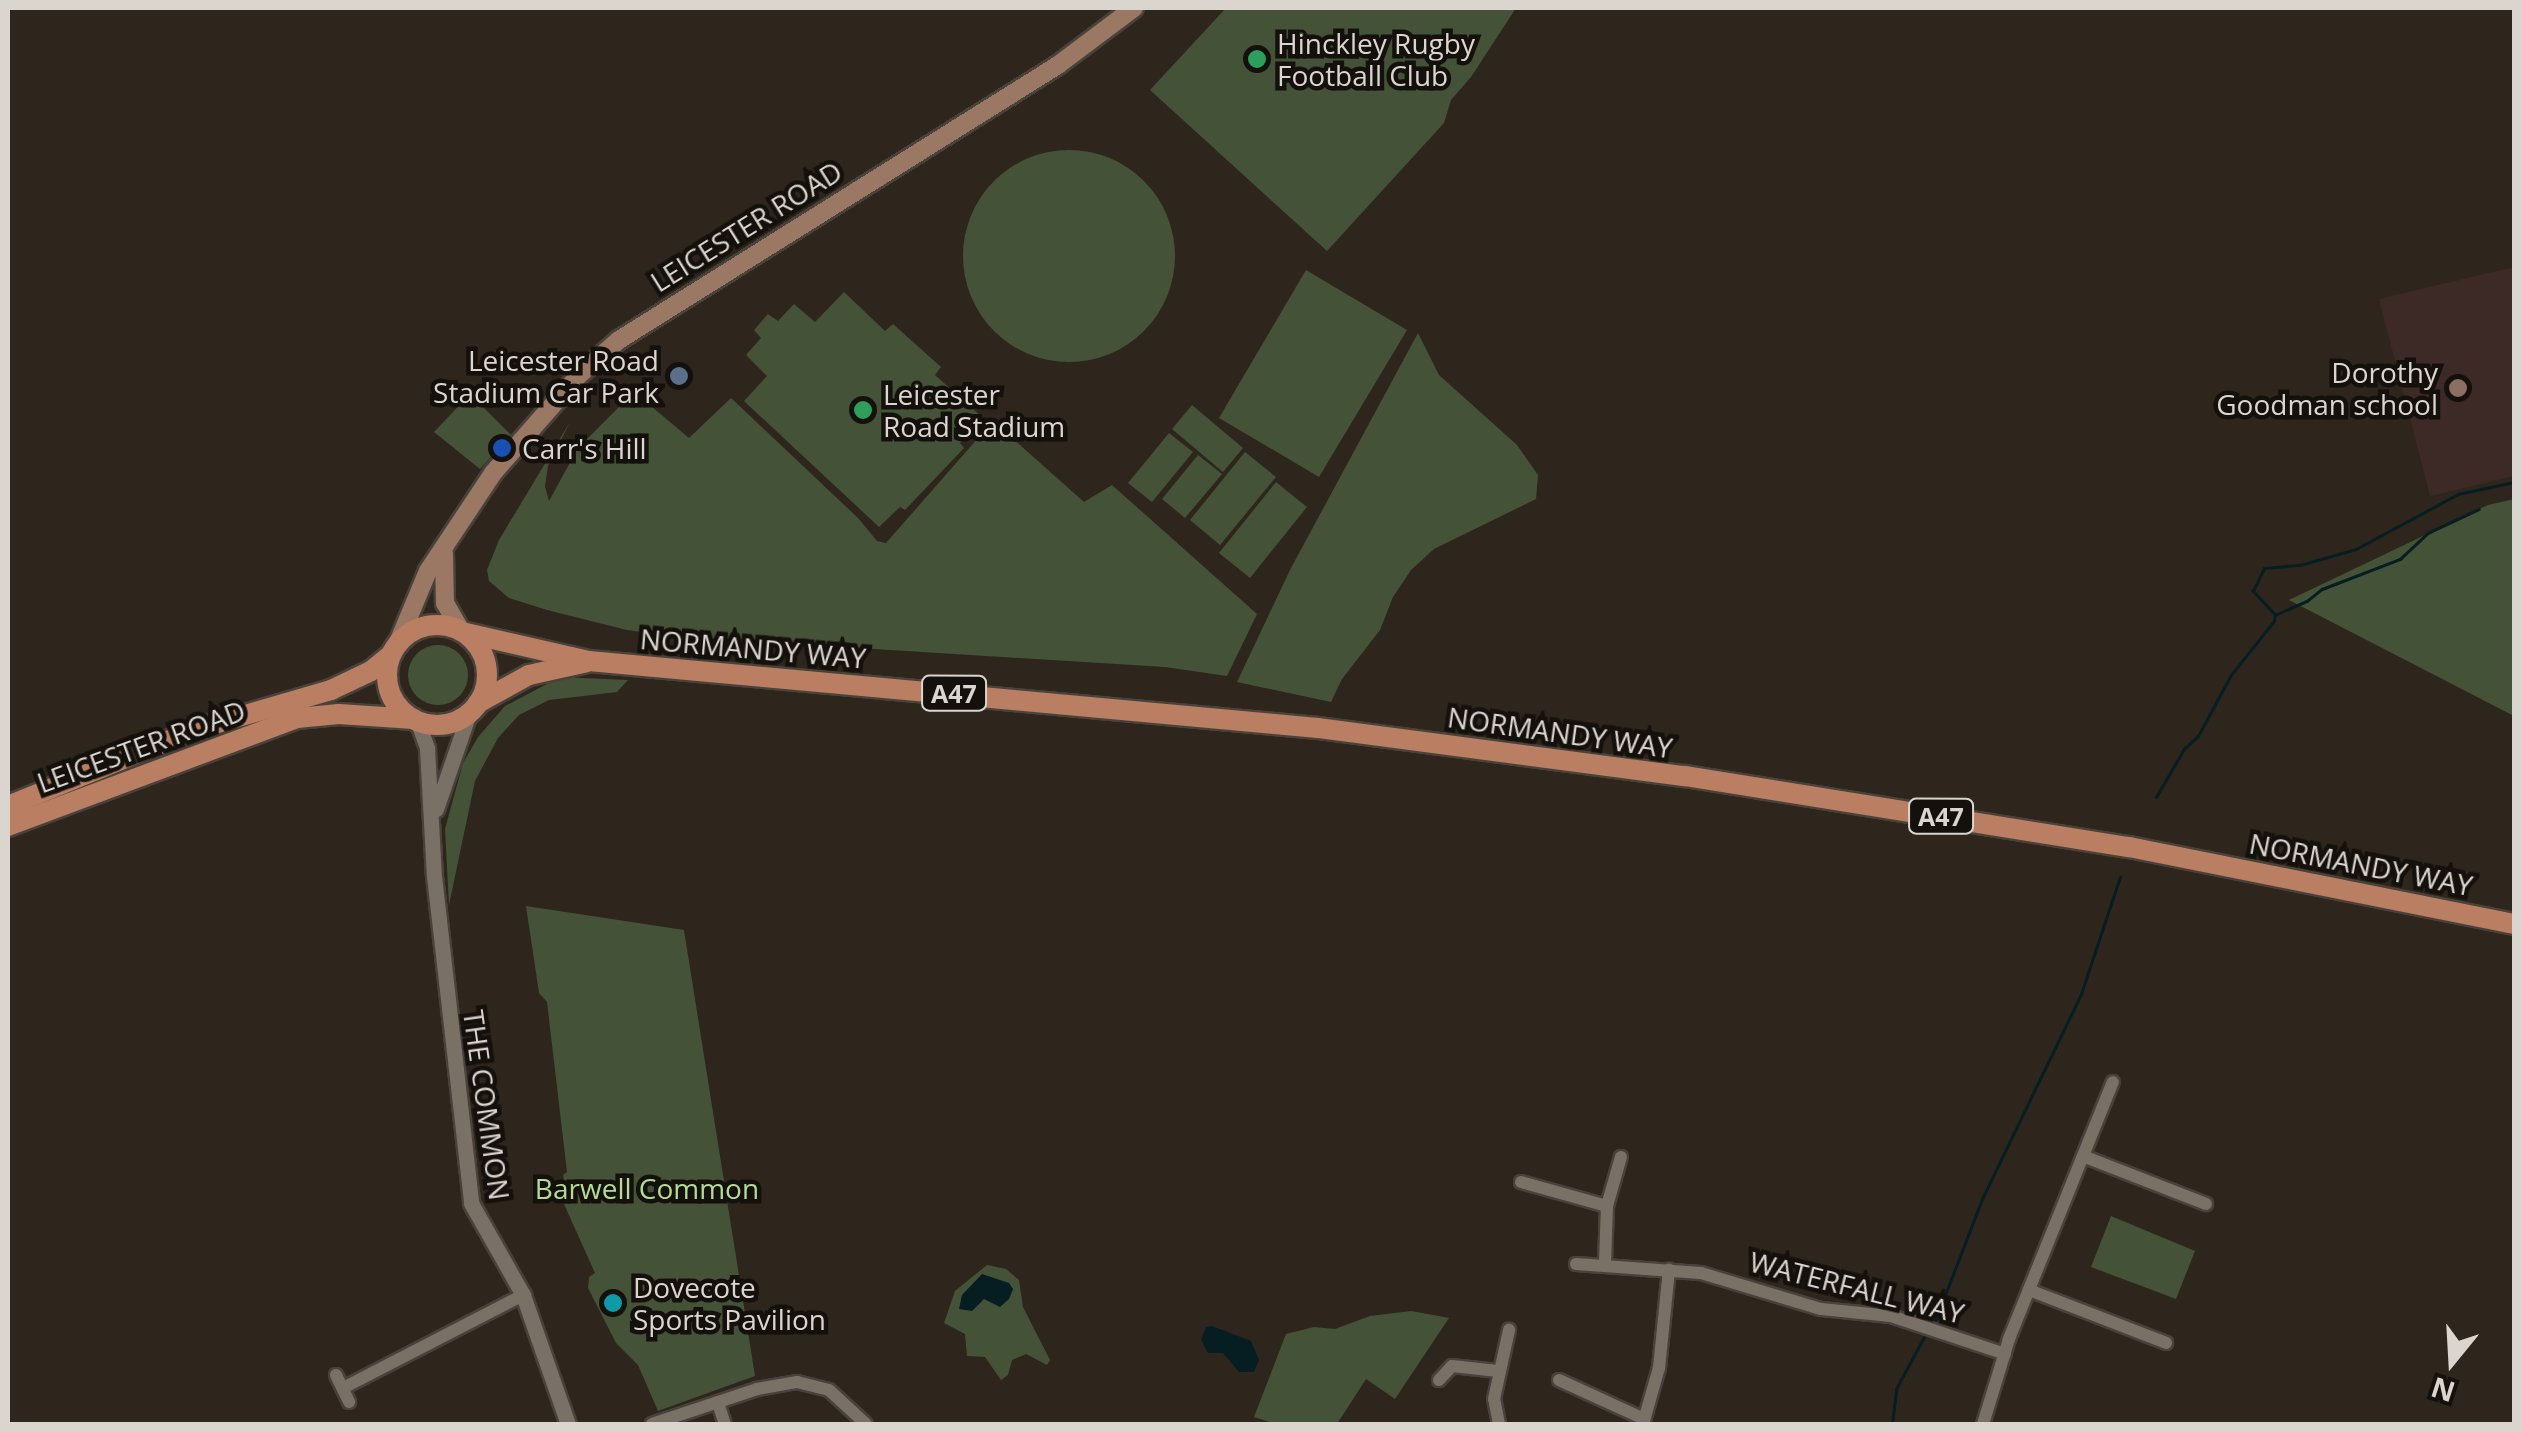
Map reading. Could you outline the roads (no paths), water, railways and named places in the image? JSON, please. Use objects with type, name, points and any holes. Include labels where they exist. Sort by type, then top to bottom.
[{"type":"main road","name":"LEICESTER ROAD","points":[[8,806],[196,729],[331,690],[371,671],[394,650],[428,571],[493,473],[579,375],[619,340],[1058,66],[1134,8]]},
{"type":"main road","points":[[444,552],[444,603],[479,648],[487,680],[474,708],[445,724],[416,720],[392,697],[388,681],[394,650],[426,626],[463,632]]},
{"type":"main road","name":"NORMANDY WAY","points":[[463,632],[589,661],[1318,728],[1685,776],[2051,834],[2514,924]]},
{"type":"main road","name":"NORMANDY WAY","points":[[474,708],[528,674],[589,661]]},
{"type":"main road","name":"LEICESTER ROAD","points":[[8,826],[297,718],[339,714],[416,720]]},
{"type":"street","name":"THE COMMON","points":[[432,832],[439,791],[474,708]]},
{"type":"street","name":"THE COMMON","points":[[416,720],[427,748],[432,832],[471,1204],[523,1296],[568,1424]]},
{"type":"street","points":[[1983,1424],[2029,1290],[2114,1082]]},
{"type":"street","points":[[2083,1156],[2206,1204]]},
{"type":"street","points":[[1605,1263],[1607,1206],[1621,1157]]},
{"type":"street","points":[[1521,1182],[1607,1206]]},
{"type":"street","name":"WATERFALL WAY","points":[[1576,1264],[1605,1263],[1701,1273],[1822,1309],[1891,1316],[2005,1354]]},
{"type":"street","points":[[1558,1380],[1643,1422],[1660,1368],[1669,1270]]},
{"type":"street","points":[[2029,1290],[2166,1343]]},
{"type":"street","points":[[342,1388],[523,1296]]},
{"type":"street","points":[[1498,1424],[1494,1400],[1509,1330]]},
{"type":"street","points":[[1439,1380],[1452,1366],[1498,1371]]},
{"type":"street","points":[[336,1375],[350,1402]]},
{"type":"street","points":[[652,1424],[771,1386],[810,1383],[846,1402],[866,1424]]},
{"type":"street","points":[[718,1403],[726,1424]]},
{"type":"water","points":[[982,1274],[1009,1283],[1013,1289],[1009,1299],[1000,1307],[984,1299],[972,1311],[959,1309],[962,1295]]},
{"type":"water","points":[[1206,1327],[1251,1341],[1259,1360],[1254,1372],[1239,1372],[1223,1353],[1208,1353],[1201,1340]]},
{"type":"waterway","points":[[2156,797],[2184,749],[2198,736],[2231,675],[2274,621],[2275,615],[2253,591],[2264,568],[2300,565],[2356,549],[2458,494],[2514,482]]},
{"type":"waterway","points":[[2275,615],[2307,601],[2322,589],[2400,559],[2428,533],[2479,509]]},
{"type":"waterway","points":[[1935,1321],[1982,1199],[2081,994],[2120,877]]},
{"type":"waterway","points":[[1892,1424],[1896,1389],[1925,1335]]},
{"type":"place","name":"Hinckley Rugby Football Club","points":[[1257,59]]},
{"type":"place","name":"Leicester Road Stadium Car Park","points":[[679,376]]},
{"type":"place","name":"Dorothy Goodman school","points":[[2458,388]]},
{"type":"place","name":"Leicester Road Stadium","points":[[863,410]]},
{"type":"place","name":"Carr's Hill","points":[[502,448]]},
{"type":"place","name":"Dovecote Sports Pavilion","points":[[613,1303]]},
{"type":"park label","name":"Barwell Common","points":[[647,1188]]}]
